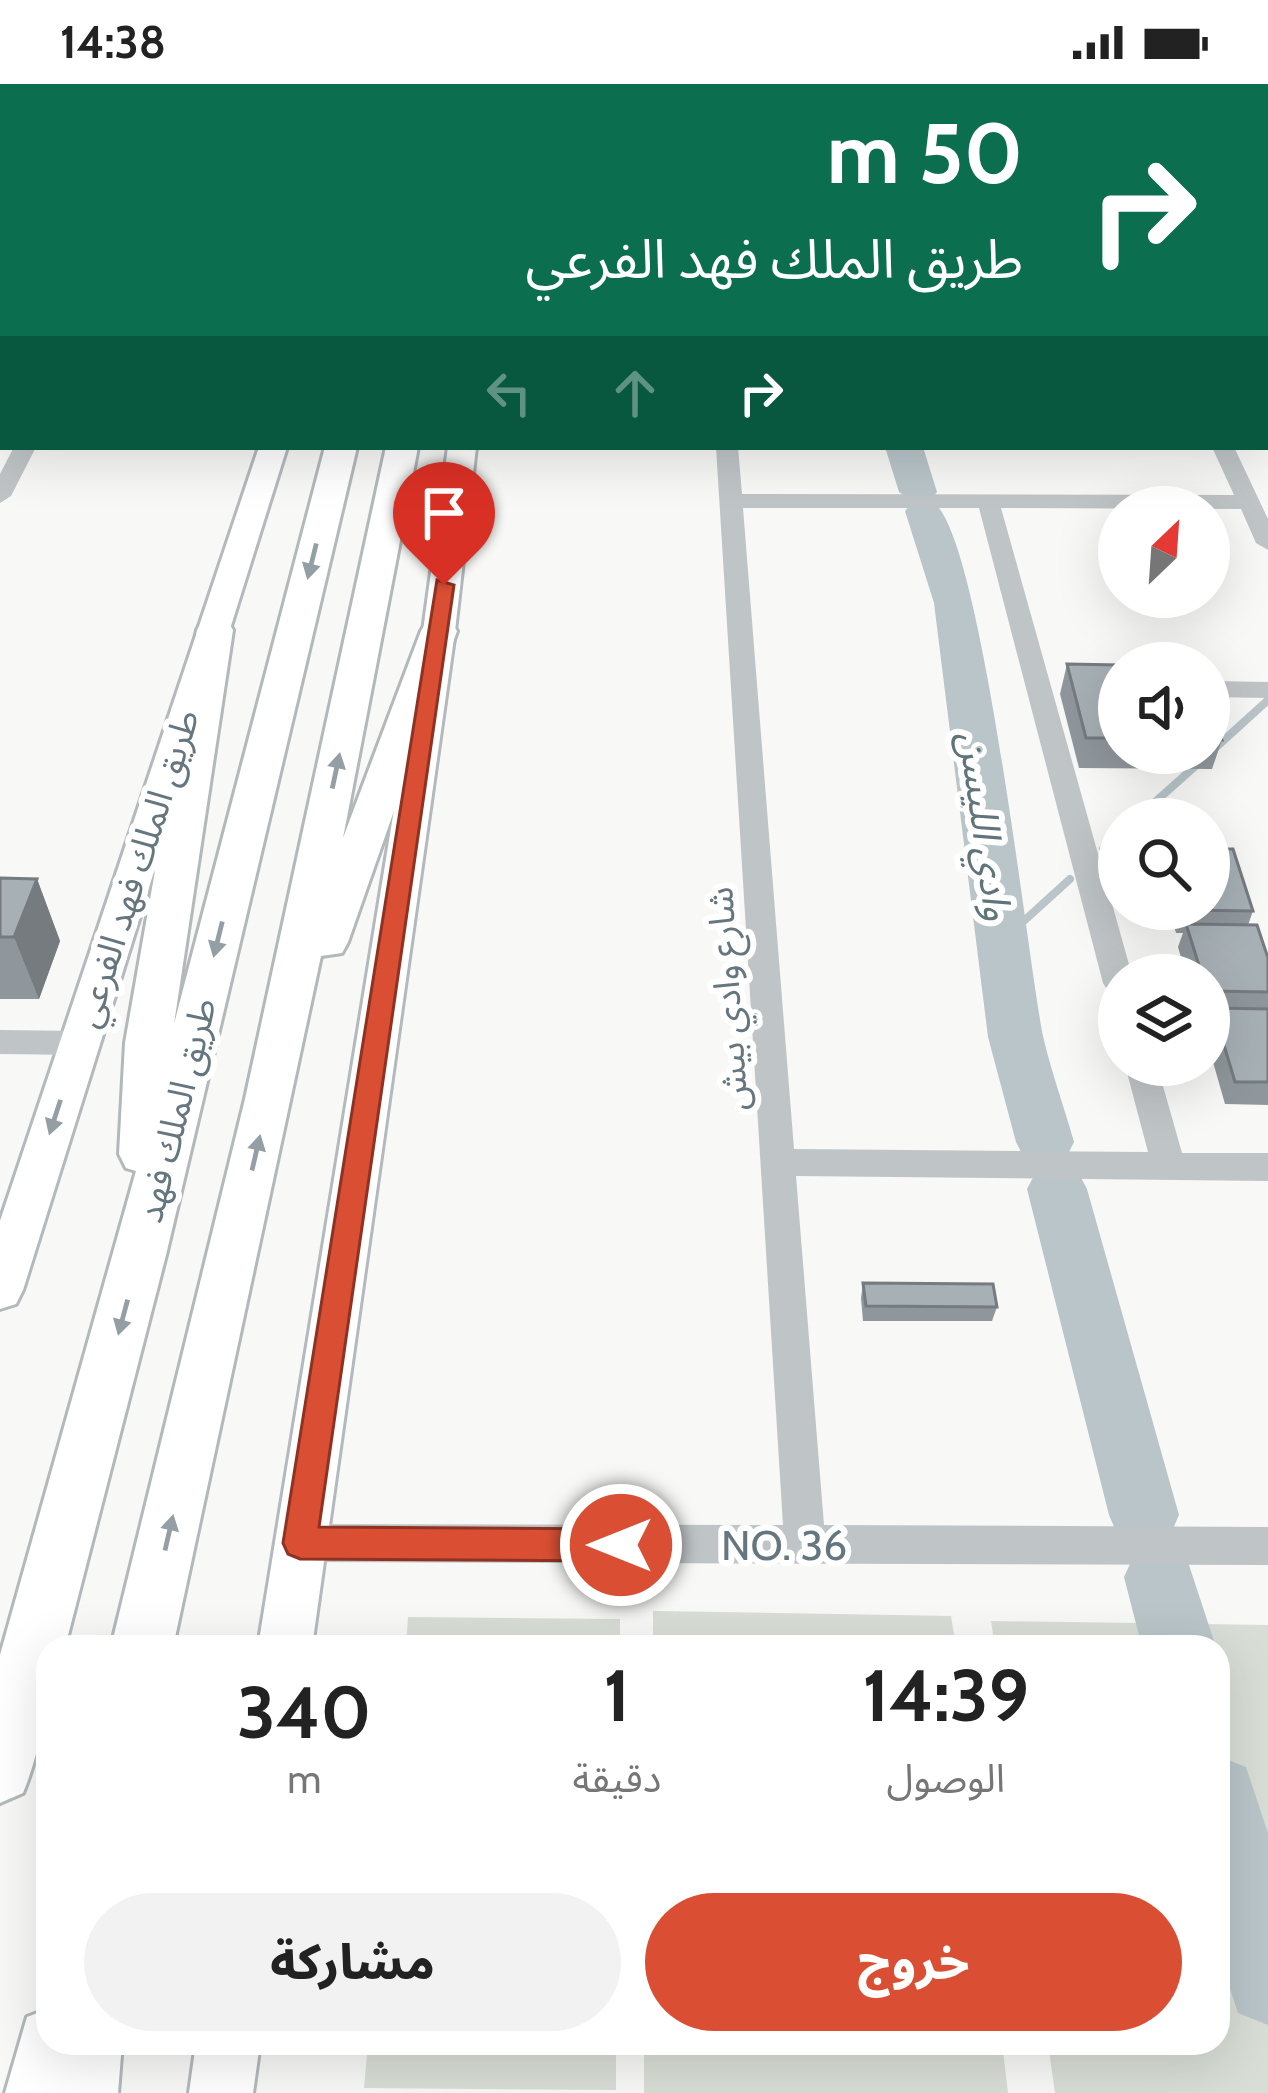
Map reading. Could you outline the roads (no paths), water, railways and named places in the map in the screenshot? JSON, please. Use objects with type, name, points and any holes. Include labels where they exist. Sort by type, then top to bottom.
[{"type":"highway","name":"طريق الملك فهد","points":[[36,1635],[140,1255],[340,450]]},
{"type":"highway","points":[[145,1635],[269,1099],[401,450]]},
{"type":"highway","points":[[140,1255],[148,1043],[214,630]]},
{"type":"highway","points":[[269,1099],[439,631]]},
{"type":"highway","name":"طريق الملك فهد","points":[[1,1763],[36,1635]]},
{"type":"highway","points":[[42,2093],[50,2055]]},
{"type":"highway","points":[[81,2093],[85,2055]]},
{"type":"main road","name":"طريق الملك فهد الفرعي","points":[[0,1290],[273,450]]},
{"type":"main road","points":[[287,1635],[439,631],[462,450]]},
{"type":"main road","points":[[221,2093],[226,2055]]},
{"type":"street","points":[[0,496],[23,450]]},
{"type":"street","name":"شارع وادي بيش","points":[[727,450],[805,1545]]},
{"type":"street","points":[[1223,450],[1268,543]]},
{"type":"street","points":[[730,501],[1249,502]]},
{"type":"street","points":[[988,501],[1048,687],[1112,954]]},
{"type":"street","points":[[1230,689],[1268,690]]},
{"type":"street","points":[[0,1042],[79,1043]]},
{"type":"street","points":[[1148,1086],[1169,1166]]},
{"type":"street","points":[[777,1162],[1268,1167]]},
{"type":"street","name":"NO. 36","points":[[300,1543],[1268,1546]]},
{"type":"waterway","name":"وادي الليسن","points":[[905,450],[918,492]]},
{"type":"waterway","name":"وادي الليسن","points":[[925,511],[955,603],[1016,1037],[1045,1142]]},
{"type":"waterway","points":[[1230,735],[1267,701]]},
{"type":"waterway","points":[[1160,798],[1186,774]]},
{"type":"waterway","points":[[1003,940],[1070,879]]},
{"type":"waterway","name":"وادي الليسن","points":[[1057,1189],[1144,1515]]},
{"type":"waterway","name":"وادي الليسن","points":[[1160,1577],[1176,1635]]},
{"type":"waterway","name":"وادي الليسن","points":[[1230,1840],[1268,1983]]}]
